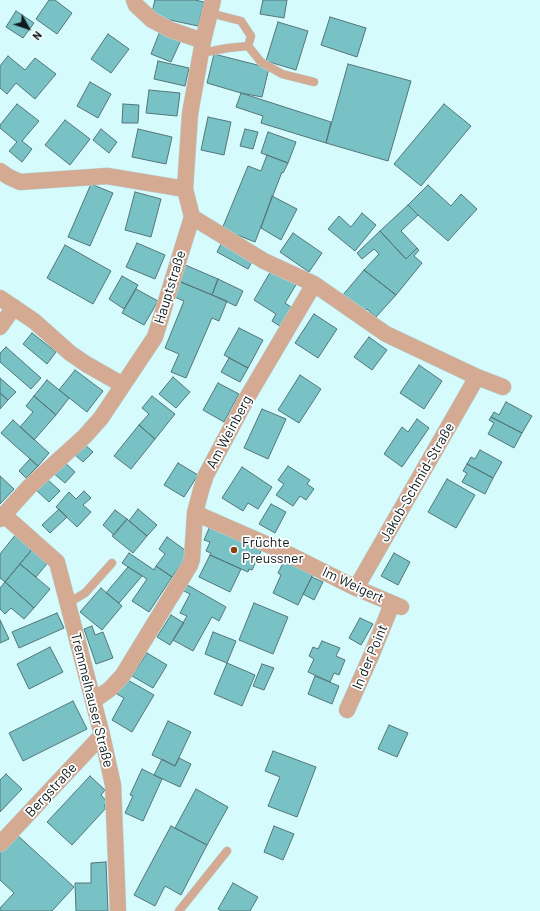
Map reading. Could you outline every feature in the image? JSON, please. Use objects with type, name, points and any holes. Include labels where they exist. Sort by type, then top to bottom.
[{"type":"street","points":[[134,0],[136,5],[152,20],[202,47]]},
{"type":"street","points":[[212,7],[202,47],[190,114],[185,188],[192,217],[264,261],[314,284],[386,334],[477,377],[502,387]]},
{"type":"street","points":[[0,171],[20,182],[107,176],[185,188]]},
{"type":"street","name":"Hauptstraße","points":[[2,517],[30,486],[85,436],[100,418],[155,337],[192,217]]},
{"type":"street","name":"Am Weinberg","points":[[93,701],[110,689],[123,675],[190,566],[192,559],[195,513],[206,475],[248,396],[314,284]]},
{"type":"street","points":[[0,298],[34,321],[86,364],[123,385]]},
{"type":"street","points":[[0,327],[14,307]]},
{"type":"street","name":"Jakob-Schmid-Straße","points":[[356,588],[477,377]]},
{"type":"street","name":"Im Weigert","points":[[195,513],[282,551],[396,606]]},
{"type":"street","name":"Tremmelhauser Straße","points":[[2,517],[57,562],[102,735],[113,785],[118,911]]},
{"type":"street","name":"In der Point","points":[[347,710],[371,656],[396,606]]},
{"type":"street","name":"Bergstraße","points":[[0,844],[102,735]]},
{"type":"lane","points":[[212,7],[241,21],[251,36],[248,46]]},
{"type":"lane","points":[[202,47],[248,46]]},
{"type":"lane","points":[[248,46],[261,62],[282,74],[314,82]]},
{"type":"lane","points":[[68,603],[85,593],[112,563]]},
{"type":"lane","points":[[179,911],[227,851]]},
{"type":"building","points":[[49,0],[55,0],[72,13],[57,34],[36,19]]},
{"type":"building","points":[[155,0],[195,0],[204,2],[198,26],[151,16]]},
{"type":"building","points":[[263,0],[287,0],[284,18],[260,14]]},
{"type":"building","points":[[16,11],[34,23],[23,38],[6,27]]},
{"type":"building","points":[[330,17],[366,28],[357,57],[321,45]]},
{"type":"building","points":[[278,22],[308,31],[296,70],[266,61]]},
{"type":"building","points":[[160,31],[181,40],[171,62],[151,54]]},
{"type":"building","points":[[108,34],[129,49],[111,73],[91,59]]},
{"type":"building","points":[[214,54],[269,68],[262,97],[241,93],[207,83]]},
{"type":"building","points":[[8,56],[25,70],[35,58],[56,74],[35,99],[16,83],[7,94],[0,88],[0,66]]},
{"type":"building","points":[[158,61],[189,68],[185,86],[154,79]]},
{"type":"building","points":[[348,64],[411,81],[388,161],[326,143]]},
{"type":"building","points":[[90,82],[111,94],[98,118],[77,106]]},
{"type":"building","points":[[149,90],[180,93],[177,116],[146,113]]},
{"type":"building","points":[[241,93],[331,122],[326,143],[261,123],[263,116],[236,107]]},
{"type":"building","points":[[17,104],[39,121],[22,141],[32,149],[22,162],[9,151],[17,142],[0,128],[0,125]]},
{"type":"building","points":[[123,104],[139,105],[138,123],[122,123]]},
{"type":"building","points":[[444,104],[471,126],[421,186],[394,164]]},
{"type":"building","points":[[208,117],[231,122],[224,155],[201,150]]},
{"type":"building","points":[[65,120],[90,139],[70,165],[45,145]]},
{"type":"building","points":[[101,129],[117,142],[109,153],[93,140]]},
{"type":"building","points":[[138,129],[172,137],[166,164],[132,157]]},
{"type":"building","points":[[245,129],[258,132],[253,149],[240,146]]},
{"type":"building","points":[[268,132],[296,142],[288,163],[261,153]]},
{"type":"building","points":[[267,155],[288,163],[283,173],[282,172],[255,242],[222,229],[248,166],[261,171]]},
{"type":"building","points":[[91,184],[113,193],[90,246],[68,237]]},
{"type":"building","points":[[428,185],[451,206],[461,194],[477,209],[448,241],[408,205]]},
{"type":"building","points":[[135,192],[161,199],[151,237],[125,230]]},
{"type":"building","points":[[272,196],[297,209],[281,240],[261,228]]},
{"type":"building","points":[[408,205],[418,215],[401,231],[417,248],[406,259],[380,231]]},
{"type":"building","points":[[362,213],[376,225],[355,251],[328,229],[339,216],[351,227]]},
{"type":"building","points":[[380,231],[406,259],[417,248],[419,250],[414,256],[422,263],[396,295],[364,270],[379,254],[374,249],[362,259],[357,253]]},
{"type":"building","points":[[293,233],[322,253],[309,272],[280,252]]},
{"type":"building","points":[[223,240],[254,258],[248,269],[217,252]]},
{"type":"building","points":[[137,243],[165,255],[155,279],[126,267]]},
{"type":"building","points":[[65,245],[111,271],[93,304],[47,278]]},
{"type":"building","points":[[183,264],[218,279],[212,295],[176,280]]},
{"type":"building","points":[[272,269],[297,283],[285,303],[294,309],[283,328],[272,321],[276,314],[254,300]]},
{"type":"building","points":[[364,270],[396,295],[376,317],[367,309],[364,313],[342,296]]},
{"type":"building","points":[[122,276],[138,285],[124,309],[109,299]]},
{"type":"building","points":[[218,279],[243,291],[236,306],[212,295]]},
{"type":"building","points":[[176,280],[227,301],[219,321],[212,318],[186,378],[171,372],[179,354],[165,348],[184,301],[170,295]]},
{"type":"building","points":[[136,289],[158,301],[144,325],[122,313]]},
{"type":"building","points":[[314,314],[337,329],[318,358],[295,343]]},
{"type":"building","points":[[239,328],[263,340],[248,368],[224,355]]},
{"type":"building","points":[[32,333],[56,352],[47,364],[23,344]]},
{"type":"building","points":[[369,337],[387,350],[372,370],[354,357]]},
{"type":"building","points":[[6,347],[41,378],[31,389],[0,362],[0,353]]},
{"type":"building","points":[[229,358],[248,368],[240,382],[221,372]]},
{"type":"building","points":[[419,365],[442,381],[424,409],[400,393]]},
{"type":"building","points":[[75,370],[103,391],[87,412],[59,390]]},
{"type":"building","points":[[300,375],[321,389],[299,423],[278,410]]},
{"type":"building","points":[[173,377],[190,392],[176,408],[159,394]]},
{"type":"building","points":[[0,378],[16,392],[8,400],[0,393]]},
{"type":"building","points":[[47,380],[69,398],[56,415],[34,396]]},
{"type":"building","points":[[218,383],[239,394],[224,422],[203,410]]},
{"type":"building","points":[[0,393],[8,400],[0,409]]},
{"type":"building","points":[[34,396],[56,415],[34,440],[20,427],[33,412],[26,406]]},
{"type":"building","points":[[152,396],[175,414],[155,439],[139,425],[149,414],[142,408]]},
{"type":"building","points":[[506,402],[532,416],[522,433],[491,417],[494,412],[499,415]]},
{"type":"building","points":[[262,409],[286,419],[268,459],[244,448]]},
{"type":"building","points":[[491,417],[522,433],[514,448],[488,434],[494,423],[489,420]]},
{"type":"building","points":[[417,419],[429,428],[402,467],[384,454],[402,427],[408,432]]},
{"type":"building","points":[[13,420],[49,453],[38,466],[1,433]]},
{"type":"building","points":[[139,425],[155,439],[131,469],[114,456]]},
{"type":"building","points":[[83,443],[93,452],[83,462],[74,454]]},
{"type":"building","points":[[480,450],[502,462],[493,478],[467,464],[471,457],[475,459]]},
{"type":"building","points":[[30,459],[38,466],[26,478],[19,471]]},
{"type":"building","points":[[62,460],[75,472],[65,483],[52,472]]},
{"type":"building","points":[[178,463],[198,475],[184,497],[164,485]]},
{"type":"building","points":[[467,464],[493,478],[485,494],[462,482],[467,473],[463,471]]},
{"type":"building","points":[[288,466],[310,480],[307,484],[314,489],[306,500],[300,496],[293,506],[276,495],[284,484],[278,480]]},
{"type":"building","points":[[242,467],[272,487],[258,509],[248,503],[243,511],[222,498]]},
{"type":"building","points":[[0,476],[14,489],[0,504]]},
{"type":"building","points":[[46,478],[60,491],[49,502],[35,489]]},
{"type":"building","points":[[447,479],[475,495],[456,528],[428,512]]},
{"type":"building","points":[[84,491],[91,498],[83,505],[91,512],[77,527],[56,507],[69,492],[76,499]]},
{"type":"building","points":[[271,504],[286,512],[275,533],[259,524]]},
{"type":"building","points":[[59,509],[67,517],[50,533],[42,525]]},
{"type":"building","points":[[138,509],[157,525],[147,536],[129,521]]},
{"type":"building","points":[[115,510],[127,519],[114,535],[103,525]]},
{"type":"building","points":[[127,519],[147,536],[133,553],[112,536]]},
{"type":"building","name":"Früchte Preussner","points":[[210,526],[262,549],[252,570],[249,569],[248,572],[210,555],[211,553],[206,551],[210,542],[204,540]]},
{"type":"building","points":[[17,533],[34,547],[5,582],[0,578],[0,554]]},
{"type":"building","points":[[167,537],[189,553],[172,577],[156,566],[165,554],[159,549]]},
{"type":"building","points":[[34,547],[50,560],[36,577],[20,564]]},
{"type":"building","points":[[129,553],[154,570],[156,566],[172,577],[149,612],[132,601],[147,579],[122,563]]},
{"type":"building","points":[[394,553],[410,562],[398,585],[381,576]]},
{"type":"building","points":[[210,555],[241,569],[230,592],[199,577]]},
{"type":"building","points":[[284,561],[313,574],[298,605],[273,593],[281,575],[278,573]]},
{"type":"building","points":[[20,564],[50,589],[34,608],[5,582]]},
{"type":"building","points":[[128,567],[142,576],[119,603],[106,593]]},
{"type":"building","points":[[312,577],[323,582],[314,600],[303,594]]},
{"type":"building","points":[[5,582],[34,608],[24,619],[11,608],[5,614],[0,609],[0,588]]},
{"type":"building","points":[[184,583],[226,607],[219,621],[212,617],[193,651],[173,640],[187,616],[180,613],[190,594],[180,589]]},
{"type":"building","points":[[101,588],[122,606],[102,630],[80,612]]},
{"type":"building","points":[[254,603],[288,617],[273,654],[239,640]]},
{"type":"building","points":[[57,613],[64,628],[19,648],[12,632]]},
{"type":"building","points":[[171,615],[184,623],[170,645],[157,637]]},
{"type":"building","points":[[360,618],[373,624],[361,645],[349,638]]},
{"type":"building","points":[[0,620],[9,639],[0,643]]},
{"type":"building","points":[[92,626],[95,635],[103,632],[113,658],[96,664],[84,629]]},
{"type":"building","points":[[213,632],[236,641],[227,663],[205,654]]},
{"type":"building","points":[[322,641],[340,648],[336,656],[345,660],[339,675],[334,673],[330,682],[308,672],[314,659],[309,656],[313,647],[318,649]]},
{"type":"building","points":[[50,647],[63,672],[29,689],[17,664]]},
{"type":"building","points":[[147,653],[167,665],[153,688],[132,676]]},
{"type":"building","points":[[227,663],[255,675],[242,706],[214,694]]},
{"type":"building","points":[[262,664],[274,668],[264,690],[253,686]]},
{"type":"building","points":[[315,676],[339,686],[332,704],[308,694]]},
{"type":"building","points":[[126,679],[154,695],[132,732],[112,720],[124,698],[117,694]]},
{"type":"building","points":[[73,701],[87,729],[23,761],[9,733]]},
{"type":"building","points":[[168,721],[191,732],[175,766],[152,755]]},
{"type":"building","points":[[389,725],[408,733],[397,757],[378,749]]},
{"type":"building","points":[[273,751],[316,767],[297,817],[268,806],[280,777],[265,771]]},
{"type":"building","points":[[179,758],[191,764],[180,787],[154,775],[162,759],[175,766]]},
{"type":"building","points":[[142,769],[162,779],[143,821],[125,813],[133,796],[130,795]]},
{"type":"building","points":[[6,774],[22,789],[0,812],[0,780]]},
{"type":"building","points":[[90,776],[105,790],[101,795],[107,802],[104,806],[106,808],[72,845],[47,822]]},
{"type":"building","points":[[196,789],[228,807],[207,845],[175,828]]},
{"type":"building","points":[[171,826],[207,845],[181,895],[165,886],[155,906],[134,895]]},
{"type":"building","points":[[274,826],[294,834],[283,860],[264,852]]},
{"type":"building","points":[[16,834],[74,887],[52,911],[0,911],[0,908],[14,893],[0,880],[0,851]]},
{"type":"building","points":[[106,862],[108,911],[76,911],[75,883],[91,883],[91,863]]},
{"type":"building","points":[[233,883],[258,897],[250,911],[222,911],[218,909]]},
{"type":"place","name":"Früchte Preussner","points":[[234,550]]}]
